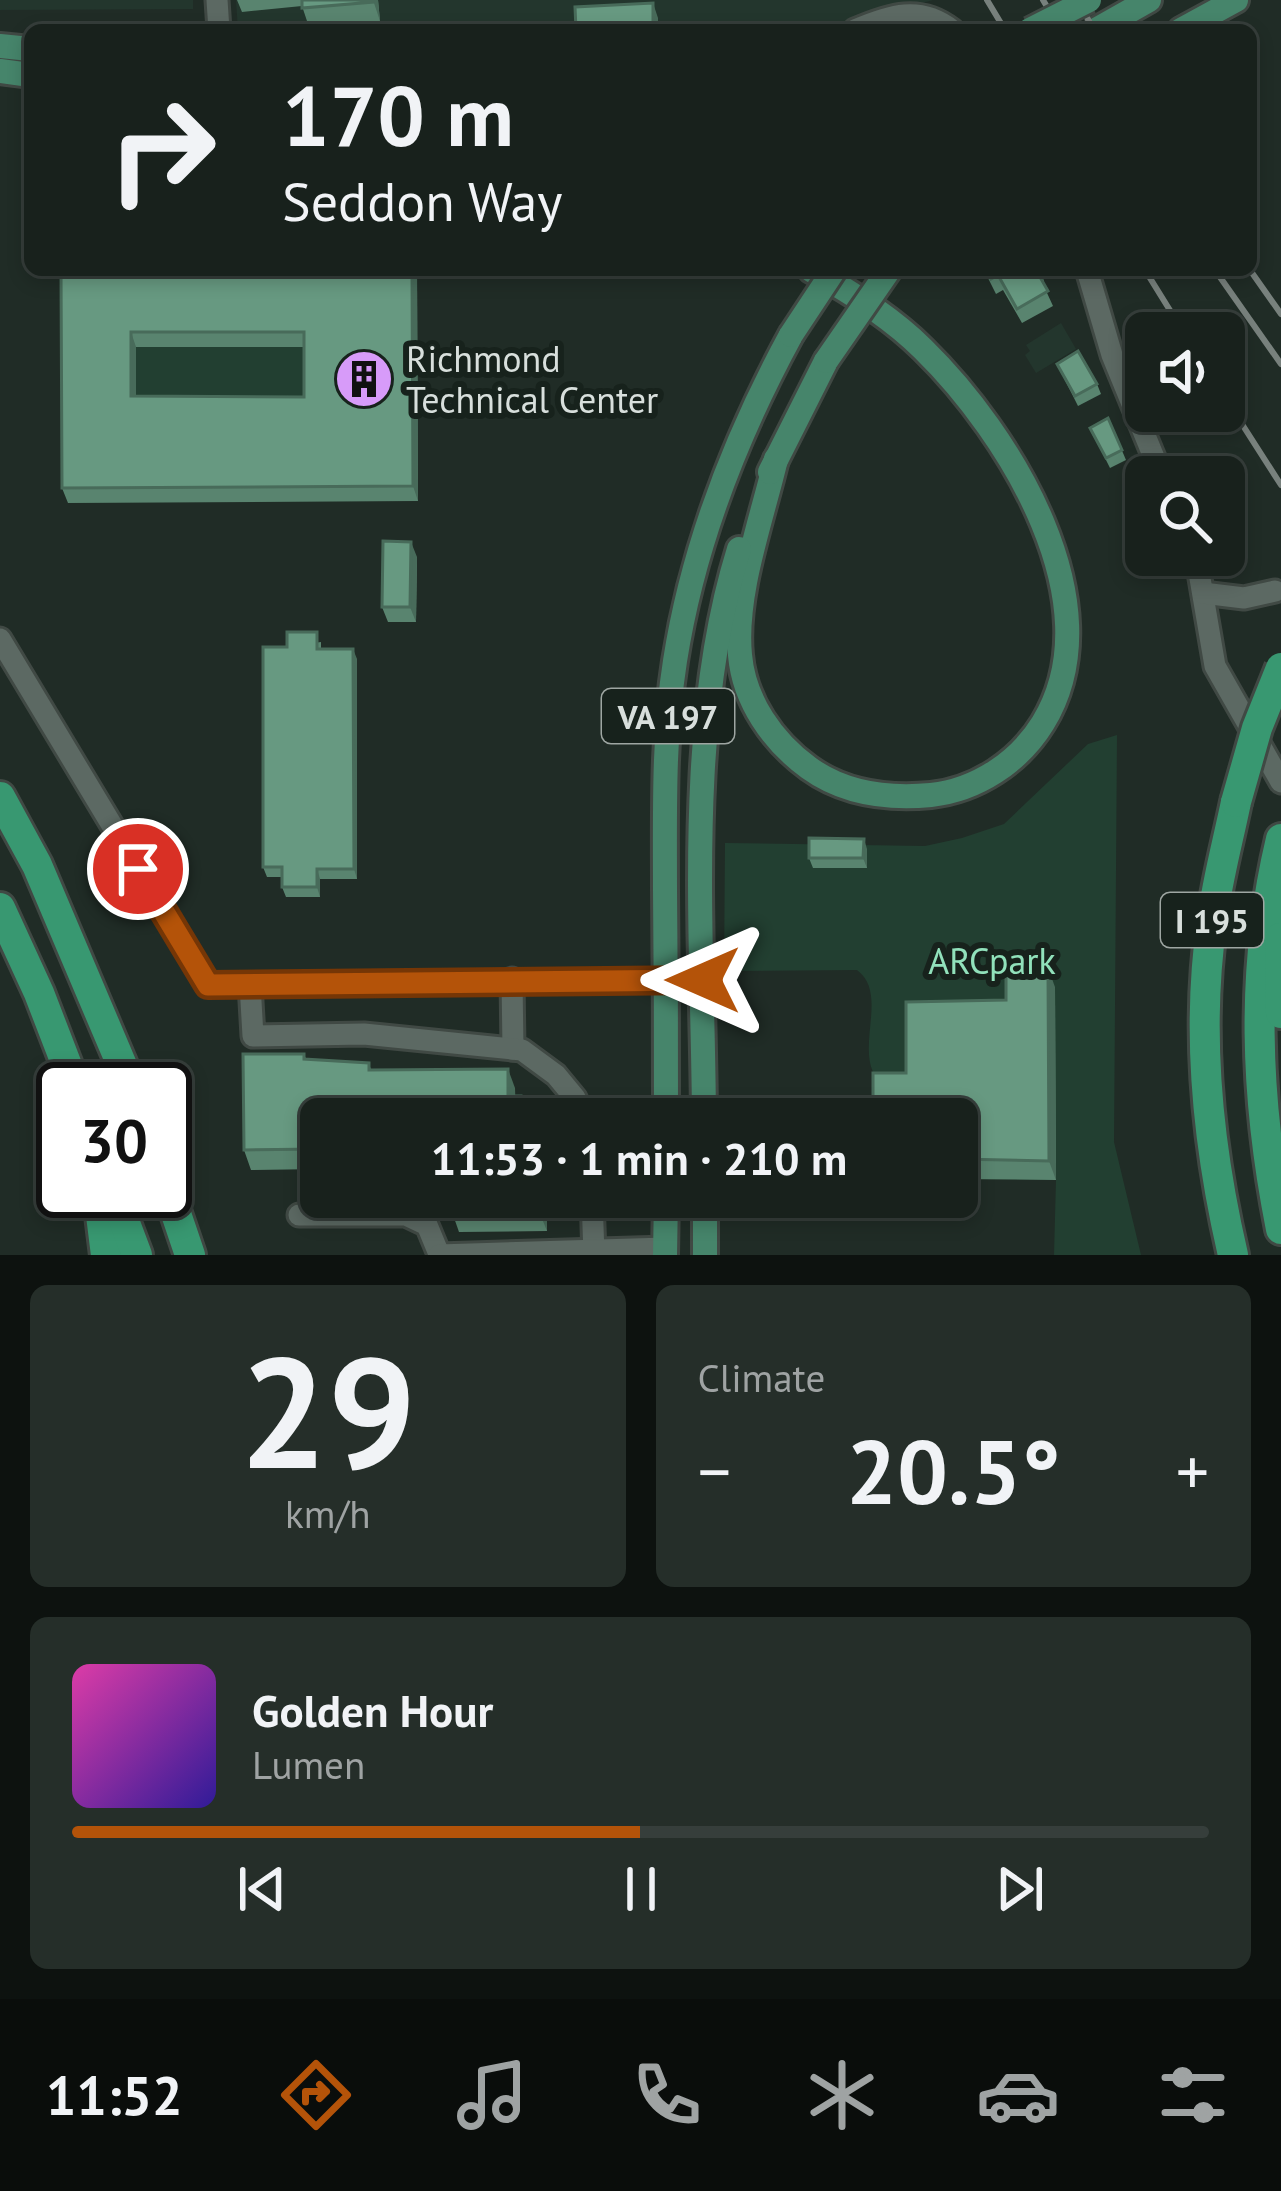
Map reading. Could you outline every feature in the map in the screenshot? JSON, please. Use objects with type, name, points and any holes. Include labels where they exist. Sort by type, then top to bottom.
[{"type":"highway","name":"I 195","points":[[1228,1245],[1210,1130],[1205,1040],[1211,922],[1236,802],[1257,728],[1281,668]]},
{"type":"highway","points":[[0,797],[37,865],[121,1062]]},
{"type":"highway","name":"I 195","points":[[1280,844],[1259,962],[1258,1069],[1281,1229]]},
{"type":"highway","points":[[1280,844],[1281,1013]]},
{"type":"highway","points":[[0,908],[66,1062]]},
{"type":"highway","points":[[101,1218],[106,1255]]},
{"type":"highway","points":[[123,1218],[137,1255]]},
{"type":"highway","points":[[178,1218],[190,1255]]},
{"type":"main road","points":[[1042,24],[1088,0]]},
{"type":"main road","points":[[1107,24],[1149,0]]},
{"type":"main road","points":[[1192,24],[1236,0]]},
{"type":"main road","points":[[776,459],[738,633],[745,685],[767,726],[819,775],[879,796],[945,793],[1000,769],[1045,719],[1063,674],[1066,602],[1042,525],[1013,465],[948,375],[898,327],[820,276]]},
{"type":"main road","name":"VA 197","points":[[666,1098],[666,751],[682,623],[721,481],[790,335],[830,276]]},
{"type":"main road","name":"VA 197","points":[[704,1098],[703,803],[713,657],[729,581],[776,459],[826,361],[885,276]]},
{"type":"main road","points":[[665,1251],[666,1218]]},
{"type":"main road","points":[[705,1218],[705,1255]]},
{"type":"street","points":[[871,24],[909,14],[930,16],[943,24]]},
{"type":"street","points":[[1089,276],[1112,355],[1153,456]]},
{"type":"street","points":[[1200,576],[1209,646],[1222,684],[1281,782]]},
{"type":"street","points":[[1203,593],[1244,598],[1275,591]]},
{"type":"street","points":[[0,639],[208,985],[703,980]]},
{"type":"street","points":[[512,980],[513,1049]]},
{"type":"street","points":[[250,984],[253,1036],[364,1034],[522,1050],[556,1075],[575,1098]]},
{"type":"street","points":[[298,1215],[406,1215],[427,1225],[439,1254],[665,1251]]},
{"type":"street","points":[[593,1218],[594,1252]]},
{"type":"shaded area","points":[[0,0],[193,0],[193,9],[0,10]]},
{"type":"shaded area","points":[[236,0],[933,0],[844,24],[238,24]]},
{"type":"shaded area","points":[[1061,323],[1076,349],[1036,373],[1025,355],[1030,351],[1026,345]]},
{"type":"green space","points":[[136,347],[310,347],[310,412],[136,411]]},
{"type":"green space","name":"ARCpark","points":[[1117,735],[1114,1142],[1141,1255],[1054,1255],[1056,1180],[978,1179],[978,1098],[895,1098],[881,1084],[870,1060],[870,991],[857,970],[724,971],[725,843],[925,846],[962,838],[1004,824],[1088,744]]},
{"type":"building","points":[[302,0],[373,0],[373,2],[302,8]]},
{"type":"building","points":[[653,3],[653,24],[576,24],[575,7]]},
{"type":"building","name":"Richmond Technical Center","points":[[61,276],[412,276],[413,486],[62,488]],"holes":[[[131,332],[304,332],[304,397],[131,396]]]},
{"type":"building","points":[[999,276],[1039,276],[1048,291],[1017,309]]},
{"type":"building","points":[[1078,351],[1097,384],[1075,396],[1057,364]]},
{"type":"building","points":[[1108,418],[1122,450],[1106,458],[1090,428]]},
{"type":"building","points":[[383,541],[411,542],[410,607],[382,607]]},
{"type":"building","points":[[287,632],[317,632],[317,649],[353,649],[354,869],[317,869],[317,887],[282,887],[282,867],[263,867],[263,647],[287,647]]},
{"type":"building","points":[[809,838],[864,839],[863,858],[809,858]]},
{"type":"building","points":[[1006,968],[1048,968],[1049,1161],[978,1159],[978,1098],[873,1098],[873,1073],[906,1073],[906,1002],[1006,1000]]},
{"type":"building","points":[[243,1054],[304,1054],[304,1059],[369,1063],[369,1070],[508,1069],[508,1096],[521,1096],[300,1098],[300,1149],[244,1150]]},
{"type":"railway","points":[[987,0],[1001,24]]},
{"type":"railway","points":[[1043,0],[1057,24]]},
{"type":"railway","points":[[1077,0],[1091,24]]},
{"type":"railway","points":[[1149,276],[1171,312]]},
{"type":"railway","points":[[1219,276],[1281,364]]},
{"type":"railway","points":[[1254,276],[1281,314]]},
{"type":"railway","points":[[1245,429],[1281,485]]},
{"type":"place","name":"Richmond Technical Center","points":[[364,379]]},
{"type":"route","points":[[138,869],[208,985],[703,980]]}]
